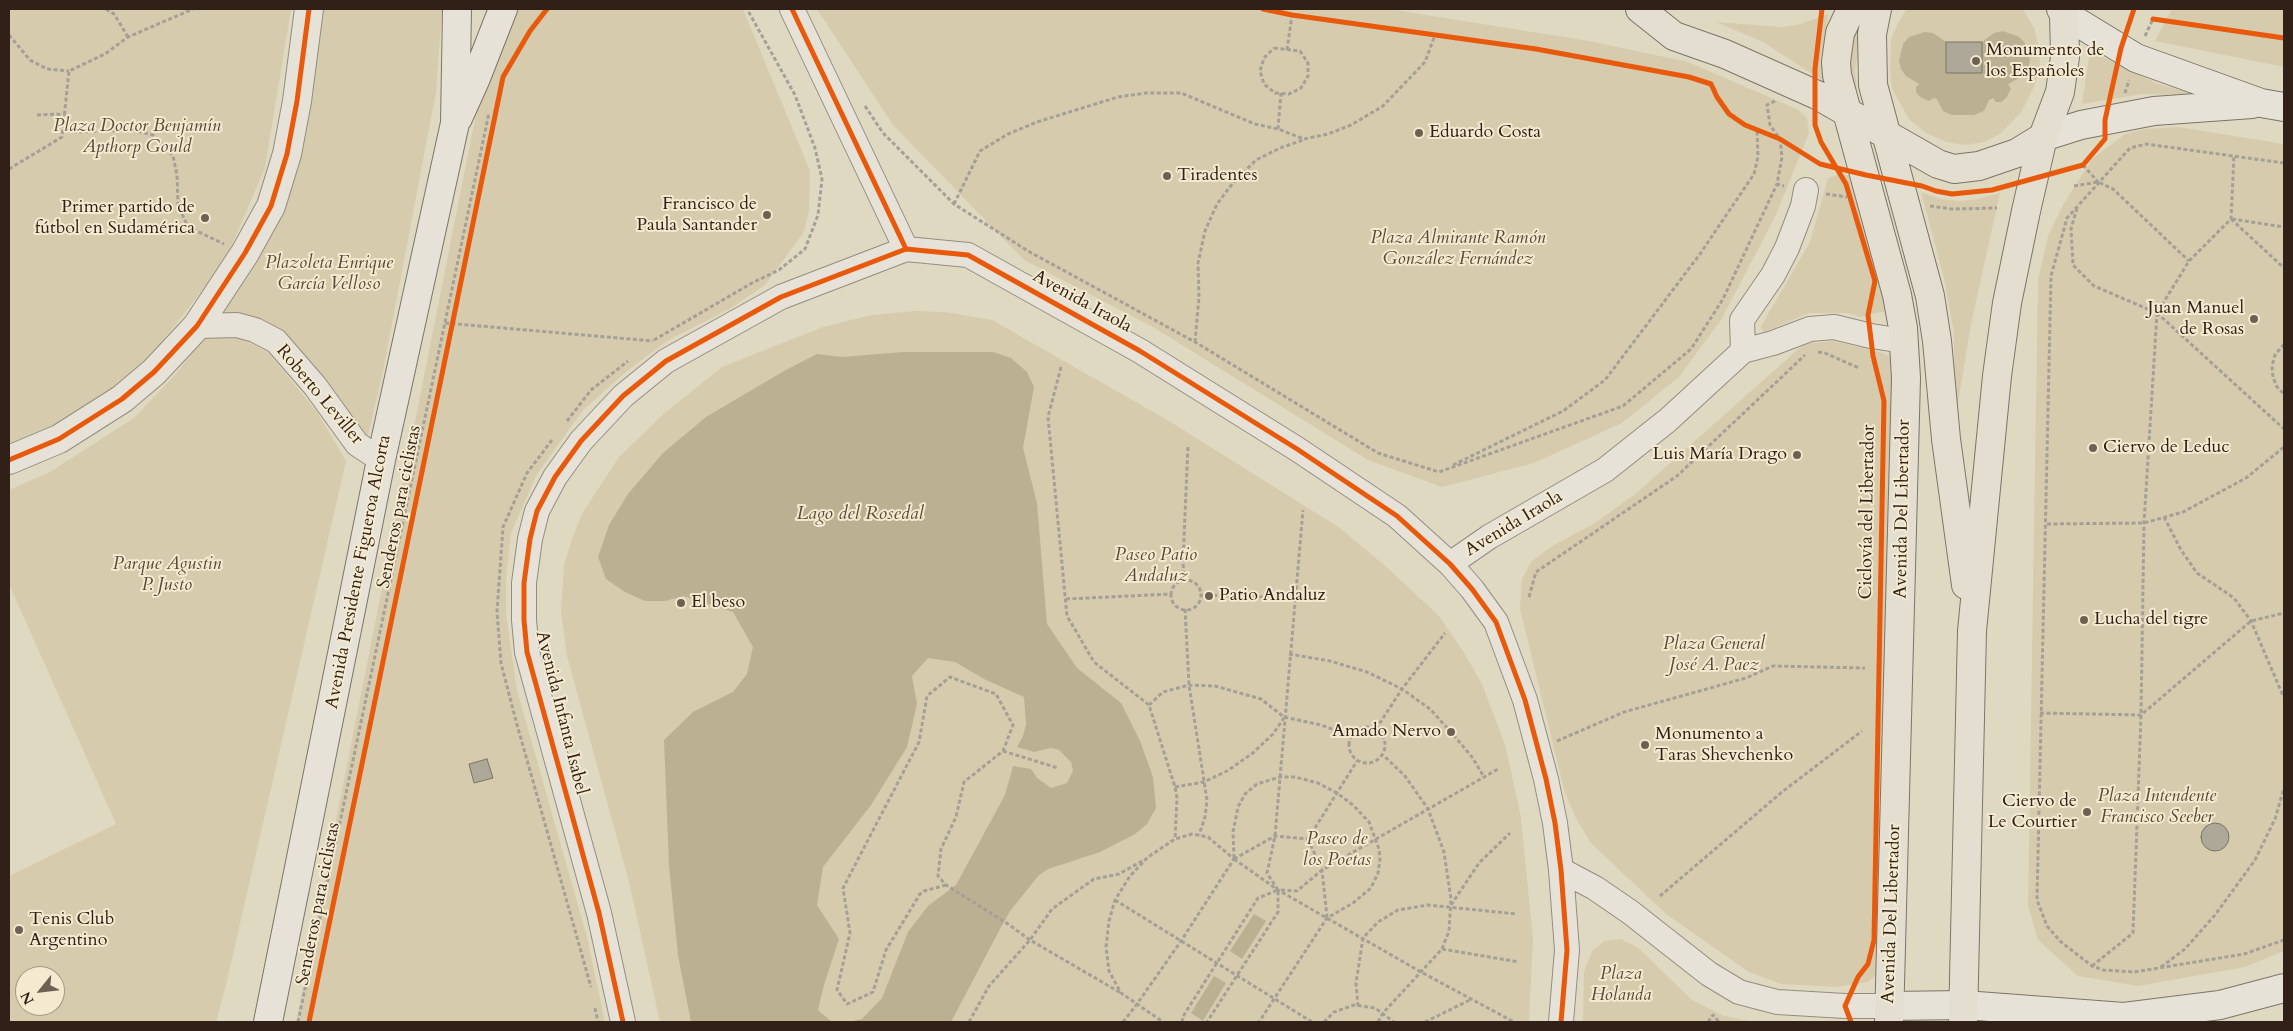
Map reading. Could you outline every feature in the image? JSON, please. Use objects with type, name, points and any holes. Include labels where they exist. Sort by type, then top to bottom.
[{"type":"main road","points":[[9,460],[59,439],[122,399],[154,372],[198,326],[245,254],[271,206],[287,154],[309,9]]},
{"type":"main road","name":"Avenida Presidente Figueroa Alcorta","points":[[268,1022],[381,460],[455,124],[457,9]]},
{"type":"main road","name":"Avenida Presidente Figueroa Alcorta","points":[[455,124],[476,78],[503,9]]},
{"type":"main road","points":[[1640,9],[1674,36],[1725,54],[1800,89],[1817,94],[1923,157],[1954,169],[1992,162],[2017,153],[2043,137],[2081,125],[2154,111],[2273,105]]},
{"type":"main road","name":"Avenida Del Libertador","points":[[1854,9],[1848,16],[1840,33],[1836,62],[1847,112],[1897,294],[1904,342],[1906,378],[1889,1014]]},
{"type":"main road","points":[[1877,9],[1872,34],[1872,76],[1879,110],[1930,296],[1937,341],[1946,439],[1972,631]]},
{"type":"main road","points":[[2063,11],[2136,58],[2273,105]]},
{"type":"main road","points":[[1963,1014],[1972,631],[1997,376],[2007,303],[2043,137],[2060,92],[2065,57],[2063,11]]},
{"type":"main road","points":[[1889,1014],[2124,1017],[2220,1005],[2284,988]]},
{"type":"street","points":[[792,9],[906,249]]},
{"type":"street","points":[[1743,351],[1742,320],[1780,262],[1803,206],[1796,188]]},
{"type":"street","name":"Avenida Iraola","points":[[906,249],[968,255],[1081,316],[1189,381],[1355,487],[1397,516],[1450,564],[1488,537],[1605,470],[1668,420],[1743,351],[1773,343],[1810,329],[1834,327],[1904,342]]},
{"type":"street","name":"Avenida Infanta Isabel","points":[[623,1022],[599,913],[527,652],[524,620],[524,583],[530,539],[537,511],[555,477],[581,441],[623,396],[666,361],[781,297],[906,249]]},
{"type":"street","name":"Roberto Leviller","points":[[198,326],[237,325],[255,330],[276,342],[315,386],[357,444],[381,460]]},
{"type":"street","points":[[1450,564],[1472,589],[1496,622],[1525,700],[1548,788],[1561,870],[1567,950],[1561,1022]]},
{"type":"street","points":[[1561,870],[1595,888],[1630,912],[1709,974],[1739,992],[1777,1002],[1845,1006],[1889,1014]]},
{"type":"path","points":[[106,9],[114,14],[128,37]]},
{"type":"path","points":[[9,35],[30,60],[47,69],[69,71],[105,54],[128,37],[193,9]]},
{"type":"path","points":[[716,304],[779,270],[805,249],[818,216],[822,179],[815,148],[795,95],[747,9]]},
{"type":"path","points":[[1282,13],[1301,16]]},
{"type":"path","points":[[1287,50],[1292,15]]},
{"type":"path","points":[[2143,41],[2153,19],[2284,38]]},
{"type":"path","points":[[1426,33],[1444,36]]},
{"type":"path","points":[[1195,342],[1199,297],[1198,263],[1205,231],[1217,204],[1233,183],[1256,160],[1304,139],[1328,134],[1350,125],[1383,106],[1425,62],[1435,34]]},
{"type":"path","points":[[1274,48],[1287,50],[1300,51],[1308,63],[1308,76],[1301,88],[1288,94],[1275,93],[1264,84],[1260,71],[1264,58],[1274,48]]},
{"type":"path","points":[[9,169],[62,137],[69,71]]},
{"type":"path","points":[[2125,96],[2130,72]]},
{"type":"path","points":[[860,100],[883,133],[954,204],[1028,251],[1195,342],[1378,453],[1439,472],[1623,406],[1691,348],[1723,299],[1777,184],[1782,157],[1780,139],[1770,125],[1767,105],[1800,89]]},
{"type":"path","points":[[954,204],[980,151],[1008,134],[1037,122],[1118,96],[1146,92],[1181,93],[1255,124],[1278,129],[1304,139]]},
{"type":"path","points":[[1278,129],[1281,93]]},
{"type":"path","points":[[298,1022],[448,323],[489,110]]},
{"type":"path","points":[[64,114],[76,132],[132,130],[153,135],[173,156],[177,175],[178,205],[188,227],[245,254]]},
{"type":"path","points":[[37,115],[64,114]]},
{"type":"path","points":[[489,145],[495,116]]},
{"type":"path","points":[[1754,128],[1788,144]]},
{"type":"path","points":[[1439,472],[1564,411],[1605,380],[1700,254],[1754,174],[1758,157],[1754,128]]},
{"type":"path","points":[[2284,163],[2146,144],[2130,148],[2077,205],[2068,218],[2051,276],[2037,900],[2047,926],[2061,942],[2092,966],[2102,970],[2134,972],[2160,968],[2244,954],[2284,940]]},
{"type":"path","points":[[2092,966],[2133,933],[2144,523],[2157,313],[2189,262],[2231,219],[2234,155]]},
{"type":"path","points":[[2075,167],[2083,165],[2088,158]]},
{"type":"path","points":[[2083,165],[2098,182],[2113,189],[2189,262]]},
{"type":"path","points":[[2074,186],[2098,182]]},
{"type":"path","points":[[1777,184],[1796,188]]},
{"type":"path","points":[[1848,190],[1852,206]]},
{"type":"path","points":[[1924,205],[1952,209],[1997,208]]},
{"type":"path","points":[[2077,205],[2071,229],[2073,265],[2094,286],[2157,313],[2284,429]]},
{"type":"path","points":[[2231,219],[2284,227]]},
{"type":"path","points":[[2231,219],[2284,268]]},
{"type":"path","points":[[448,323],[652,341]]},
{"type":"path","points":[[2284,344],[2275,355],[2272,366],[2273,377],[2277,387],[2284,394]]},
{"type":"path","points":[[1529,597],[1536,572],[1677,476],[1808,352]]},
{"type":"path","points":[[1816,352],[1825,352],[1859,368]]},
{"type":"path","points":[[1061,367],[1048,417],[1068,616],[1094,662],[1148,705],[1176,787],[1175,839]]},
{"type":"path","points":[[1184,580],[1183,561],[1188,445]]},
{"type":"path","points":[[2046,524],[2144,523],[2183,512],[2246,478],[2284,447]]},
{"type":"path","points":[[1207,1022],[1278,912],[1278,890],[1267,873],[1275,836],[1289,654],[1303,510]]},
{"type":"path","points":[[2164,517],[2181,550],[2197,573],[2234,598],[2251,621],[2284,698]]},
{"type":"path","points":[[1184,580],[1194,583],[1200,590],[1197,605],[1185,610],[1176,606],[1171,594],[1175,585],[1184,580]]},
{"type":"path","points":[[1066,599],[1164,596],[1171,594]]},
{"type":"path","points":[[1200,595],[1294,598]]},
{"type":"path","points":[[1185,610],[1190,685],[1207,800],[1205,818],[1199,835]]},
{"type":"path","points":[[2040,713],[2140,715],[2251,621],[2284,612]]},
{"type":"path","points":[[1376,729],[1402,688],[1445,633]]},
{"type":"path","points":[[1289,654],[1330,661],[1367,672],[1402,688],[1430,709],[1452,732],[1472,757],[1484,777]]},
{"type":"path","points":[[1557,742],[1624,712],[1746,678],[1774,666],[1865,668]]},
{"type":"path","points":[[948,886],[924,891],[920,894],[886,950],[873,992],[847,1004],[837,990],[850,933],[843,888],[919,742],[928,696],[950,677],[996,694],[1013,725],[1003,751],[964,782],[956,817],[941,849],[938,876],[948,886],[1030,940],[1121,993],[1163,1022]]},
{"type":"path","points":[[1148,705],[1163,692],[1190,685],[1215,686],[1261,699],[1284,718],[1321,725],[1351,736]]},
{"type":"path","points":[[1176,787],[1204,782],[1227,771],[1254,752],[1273,734],[1284,718]]},
{"type":"path","points":[[1365,727],[1376,729],[1384,738],[1385,749],[1382,755],[1374,762],[1368,764],[1357,761],[1348,747],[1351,736],[1355,731],[1365,727]]},
{"type":"path","points":[[1660,896],[1782,792],[1862,731]]},
{"type":"path","points":[[1003,751],[1058,768]]},
{"type":"path","points":[[1378,1022],[1383,1013],[1442,949],[1449,931],[1450,906],[1444,852],[1428,808],[1405,776],[1382,755]]},
{"type":"path","points":[[1308,839],[1357,761]]},
{"type":"path","points":[[1183,1022],[1182,1018],[1258,898],[1278,890],[1297,891],[1322,870],[1498,769]]},
{"type":"path","points":[[1234,859],[1233,832],[1238,807],[1246,794],[1257,784],[1280,777],[1295,777],[1318,783],[1337,793],[1353,805],[1368,822],[1380,859],[1378,873],[1371,888],[1353,903],[1327,918],[1259,1022]]},
{"type":"path","points":[[2160,968],[2185,949],[2215,914],[2255,860],[2275,819],[2284,788]]},
{"type":"path","points":[[1450,906],[1479,864],[1510,833]]},
{"type":"path","points":[[969,1022],[989,986],[1030,940],[1052,909],[1094,879],[1119,874],[1175,839],[1192,834],[1208,837],[1234,859],[1278,890],[1421,972],[1514,1022]]},
{"type":"path","points":[[1123,1022],[1181,941],[1234,859],[1275,836],[1308,839]]},
{"type":"path","points":[[1308,839],[1322,870],[1327,918]]},
{"type":"path","points":[[1121,993],[1109,971],[1106,947],[1109,921],[1115,900],[1130,876],[1148,857]]},
{"type":"path","points":[[1115,900],[1312,1022]]},
{"type":"path","points":[[1358,1006],[1356,983],[1363,938],[1378,922],[1398,910],[1428,904],[1517,914]]},
{"type":"path","points":[[1442,949],[1518,962]]},
{"type":"path","points":[[1425,1022],[1472,999]]},
{"type":"path","points":[[1324,1022],[1334,1012],[1358,1006],[1375,1008],[1394,1022]]},
{"type":"path","points":[[1708,1022],[1713,1015],[1719,1022]]},
{"type":"green space","name":"Plaza Doctor Benjamín Apthorp Gould","points":[[9,9],[291,9],[265,168],[225,261],[162,342],[110,394],[72,419],[9,446]]},
{"type":"green space","name":"Plazoleta Enrique García Velloso","points":[[323,9],[442,9],[436,92],[383,371],[367,440],[336,393],[285,335],[253,317],[222,313],[257,261],[300,164]]},
{"type":"green space","points":[[514,9],[743,9],[810,171],[809,211],[804,232],[765,285],[731,308],[667,341],[626,372],[584,409],[537,474],[511,533],[506,579],[506,614],[517,690],[587,937],[605,1022],[296,1022],[477,109],[490,65]]},
{"type":"green space","name":"Plaza Almirante Ramón González Fernández","points":[[817,9],[1389,9],[1589,41],[1688,62],[1797,109],[1807,118],[1809,133],[1776,215],[1721,320],[1679,377],[1622,423],[1534,463],[1442,487],[1368,460],[1153,327],[1024,260],[893,125]]},
{"type":"green space","points":[[1907,9],[2023,9],[2034,28],[2039,47],[2040,66],[2035,85],[2021,113],[2000,134],[1984,142],[1964,145],[1946,142],[1926,133],[1909,119],[1892,89],[1890,72],[1891,39]]},
{"type":"green space","points":[[2172,9],[2284,9],[2284,67],[2155,41]]},
{"type":"green space","points":[[1828,14],[1823,50],[1825,82],[1763,42],[1716,22],[1782,27],[1800,24]]},
{"type":"green space","points":[[1854,28],[1861,29],[1855,70],[1857,93],[1851,92],[1849,57]]},
{"type":"green space","points":[[2090,51],[2158,84],[2199,95],[2142,94],[2082,104]]},
{"type":"green space","name":"Plaza Intendente Francisco Seeber","points":[[2179,127],[2284,144],[2284,951],[2245,967],[2138,986],[2078,976],[2038,940],[2028,905],[2038,280],[2048,236],[2063,205],[2092,159],[2125,134],[2144,129]]},
{"type":"green space","points":[[1841,174],[1850,176],[1889,299],[1886,311],[1860,317],[1848,313],[1809,313],[1764,332],[1760,328],[1810,242],[1828,178]]},
{"type":"green space","points":[[1921,192],[1941,199],[1960,201],[1978,199],[2000,193],[1971,324],[1955,421],[1954,333],[1944,278]]},
{"type":"green space","points":[[915,311],[945,312],[992,320],[1169,421],[1340,528],[1391,571],[1439,616],[1463,651],[1482,684],[1505,744],[1521,817],[1533,939],[1529,1022],[660,1022],[629,882],[567,656],[561,611],[564,565],[573,536],[583,512],[619,457],[667,411],[722,367],[823,327],[872,315]]},
{"type":"green space","name":"Parque Agustin P. Justo","points":[[219,335],[239,337],[268,352],[317,412],[346,461],[226,985],[216,1022],[9,1022],[9,876],[116,824],[9,584],[9,490],[50,472],[134,418],[175,375],[203,339]]},
{"type":"green space","name":"Plaza General José A. Paez","points":[[1833,341],[1883,353],[1893,359],[1877,974],[1868,982],[1837,987],[1781,984],[1749,972],[1666,914],[1591,843],[1578,822],[1565,793],[1520,609],[1522,579],[1531,562],[1552,546],[1592,525],[1634,495],[1804,344]]},
{"type":"green space","name":"Plaza Holanda","points":[[1621,939],[1638,948],[1692,1000],[1724,1016],[1756,1022],[1583,1022],[1584,972],[1592,951],[1605,941]]},
{"type":"water","points":[[2003,31],[2019,37],[2025,43],[2030,60],[2028,68],[2023,76],[2008,84],[2011,89],[2006,98],[2001,102],[1996,102],[1993,98],[1989,100],[1984,111],[1974,115],[1952,115],[1943,111],[1937,99],[1934,98],[1929,101],[1920,97],[1916,92],[1916,87],[1919,84],[1906,76],[1901,69],[1899,61],[1903,44],[1909,37],[1925,32],[1933,33],[1946,42],[1946,73],[1982,73],[1982,42],[1994,33]]},
{"type":"water","name":"Lago del Rosedal","points":[[903,352],[993,352],[1011,358],[1027,372],[1034,387],[1023,448],[1037,503],[1047,624],[1077,668],[1121,703],[1140,741],[1153,777],[1156,808],[1147,824],[1135,834],[1100,852],[1048,869],[1039,875],[1010,911],[951,1022],[848,1022],[862,1019],[882,998],[908,932],[928,906],[956,885],[1005,795],[1013,766],[1031,769],[1037,778],[1051,788],[1067,783],[1073,771],[1071,762],[1059,750],[1051,748],[1034,752],[1017,747],[1023,736],[1026,724],[1024,697],[986,680],[955,662],[928,658],[912,676],[917,704],[907,747],[871,805],[823,867],[817,905],[839,939],[818,1010],[832,1022],[691,1022],[678,955],[669,866],[664,740],[693,712],[733,692],[747,674],[753,647],[733,612],[684,596],[665,601],[645,601],[625,592],[606,579],[598,557],[609,525],[628,494],[663,453],[706,417],[784,371],[817,354],[842,357]]},
{"type":"water","points":[[1254,914],[1266,921],[1242,959],[1230,951]]},
{"type":"water","points":[[1214,976],[1226,983],[1203,1021],[1191,1013]]},
{"type":"building","name":"Monumento de los Españoles","points":[[1946,42],[1982,42],[1982,73],[1946,73]]},
{"type":"building","points":[[487,759],[493,778],[474,783],[469,764]]},
{"type":"building","points":[[2215,823],[2225,827],[2229,837],[2225,847],[2215,851],[2205,847],[2201,837],[2205,827]]},
{"type":"cycle path","points":[[9,460],[59,439],[122,399],[154,372],[197,326],[245,253],[271,206],[287,154],[297,101],[309,9]]},
{"type":"cycle path","name":"Senderos para ciclistas","points":[[309,1022],[503,77],[530,31],[547,9]]},
{"type":"cycle path","points":[[792,9],[906,249]]},
{"type":"cycle path","points":[[1263,9],[1292,15],[1536,49],[1689,77],[1711,84],[1717,97],[1729,114],[1745,125],[1780,139],[1820,164],[1952,194],[1992,190],[2083,165],[2105,139],[2105,120],[2121,48],[2134,9]]},
{"type":"cycle path","name":"Ciclovía del Libertador","points":[[1822,9],[1815,69],[1815,125],[1821,142],[1846,184],[1875,281],[1868,315],[1873,356],[1884,401],[1874,940],[1868,964],[1858,977],[1845,1006],[1851,1022]]},
{"type":"cycle path","points":[[2153,19],[2284,38]]},
{"type":"cycle path","points":[[623,1022],[599,913],[527,652],[524,620],[524,583],[530,539],[537,511],[555,477],[581,441],[623,396],[666,361],[781,297],[906,249],[968,255],[1140,351],[1297,449],[1397,516],[1450,564],[1472,589],[1496,622],[1525,700],[1546,779],[1555,823],[1561,870],[1567,950],[1561,1022]]},
{"type":"place","name":"Monumento de los Españoles","points":[[1976,61]]},
{"type":"place","name":"Eduardo Costa","points":[[1419,133]]},
{"type":"place","name":"Tiradentes","points":[[1167,176]]},
{"type":"place","name":"Francisco de Paula Santander","points":[[767,215]]},
{"type":"place","name":"Primer partido de fútbol en Sudamérica","points":[[205,218]]},
{"type":"place","name":"Juan Manuel de Rosas","points":[[2254,319]]},
{"type":"place","name":"Ciervo de Leduc","points":[[2093,448]]},
{"type":"place","name":"Luis María Drago","points":[[1797,455]]},
{"type":"place","name":"Patio Andaluz","points":[[1209,596]]},
{"type":"place","name":"El beso","points":[[681,603]]},
{"type":"place","name":"Lucha del tigre","points":[[2084,620]]},
{"type":"place","name":"Amado Nervo","points":[[1451,732]]},
{"type":"place","name":"Monumento a Taras Shevchenko","points":[[1645,745]]},
{"type":"place","name":"Ciervo de Le Courtier","points":[[2087,812]]},
{"type":"place","name":"Tenis Club Argentino","points":[[19,930]]},
{"type":"park label","name":"Paseo Patio Andaluz","points":[[1156,566]]},
{"type":"park label","name":"Paseo de los Poetas","points":[[1337,850]]}]
